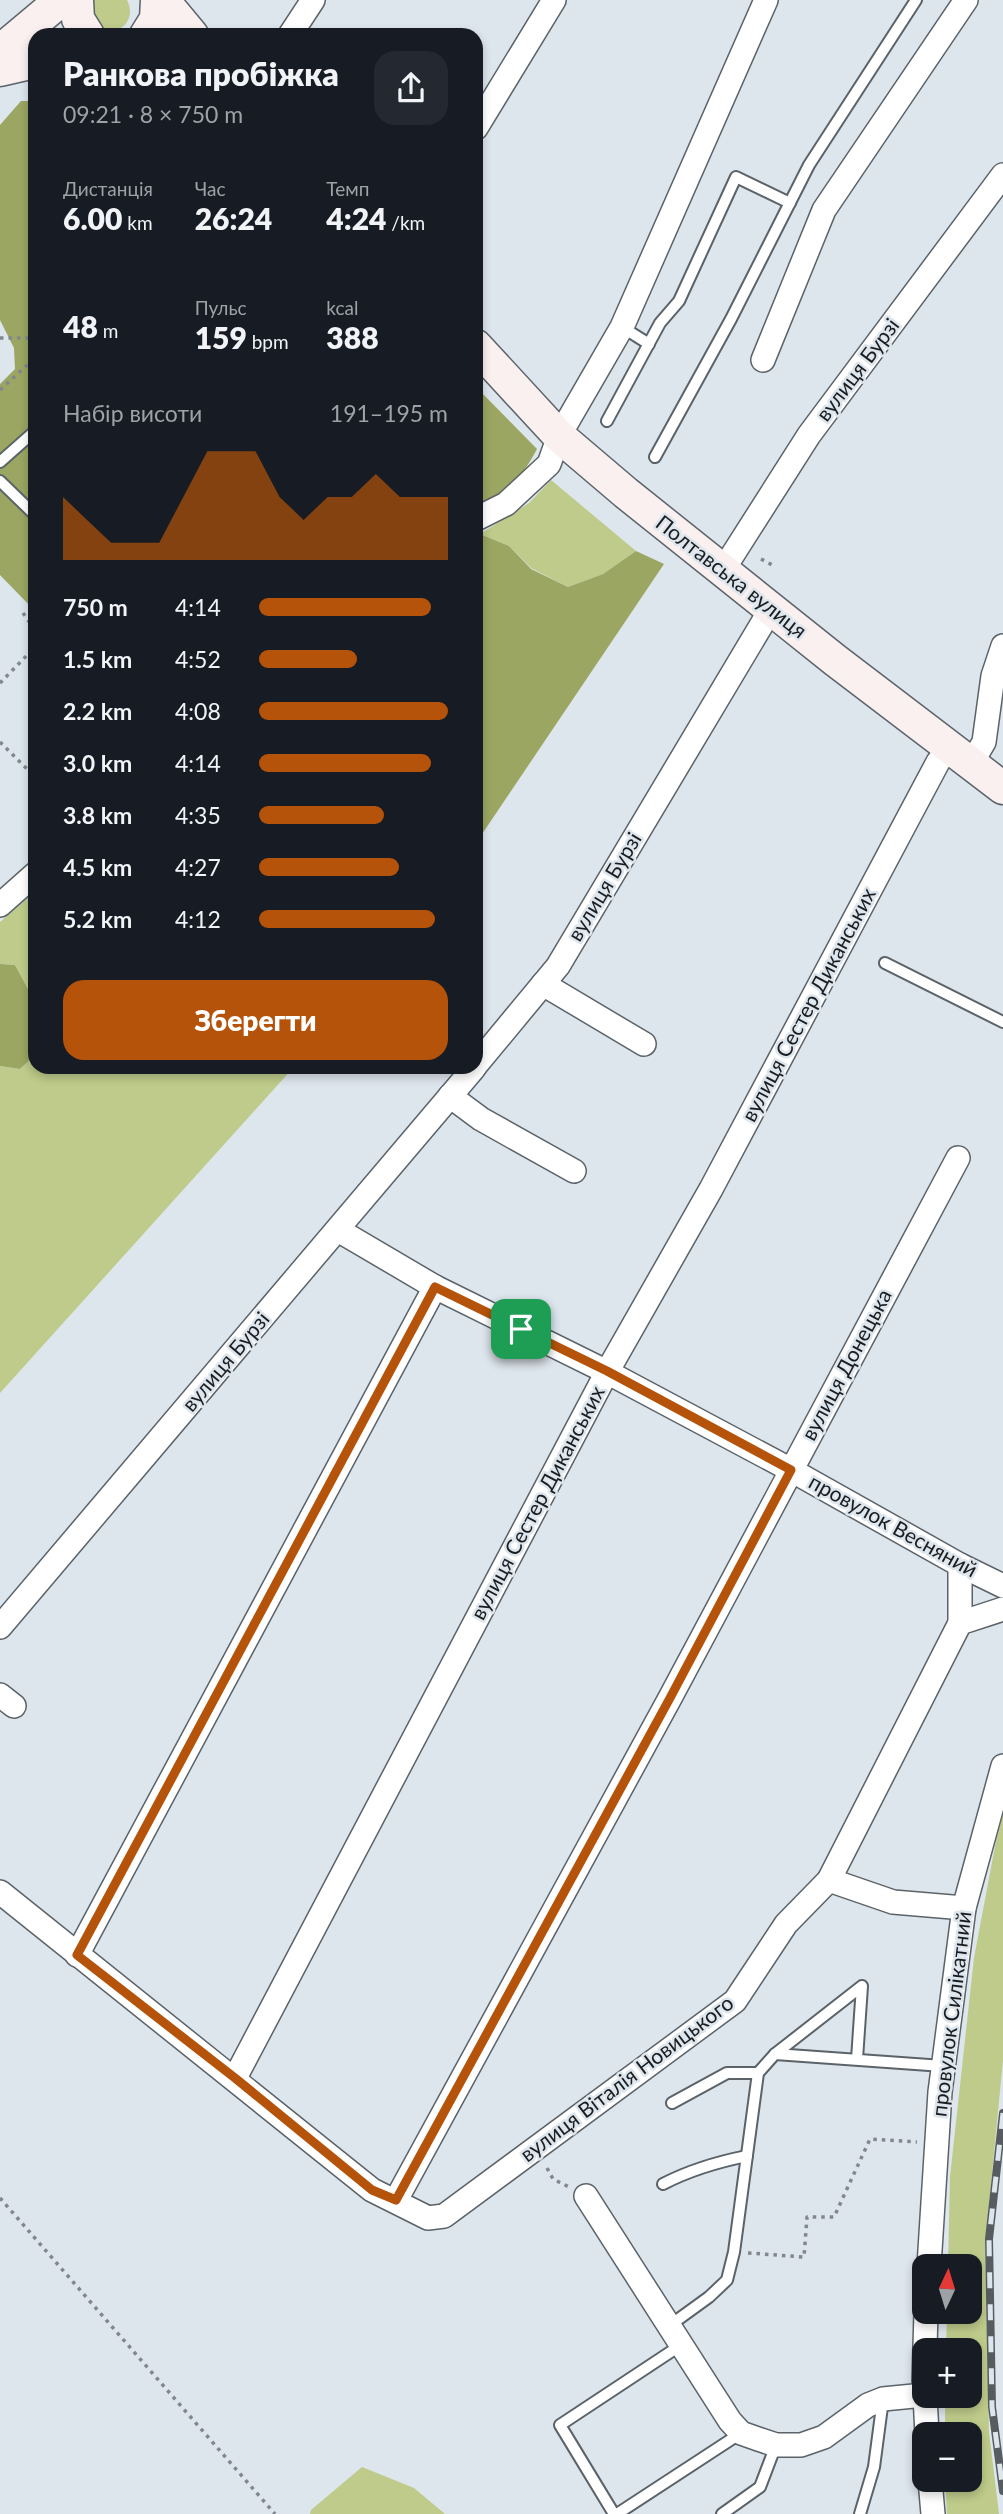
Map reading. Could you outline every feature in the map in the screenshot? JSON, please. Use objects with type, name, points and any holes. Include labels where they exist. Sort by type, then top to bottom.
[{"type":"main road","points":[[0,51],[61,0]]},
{"type":"main road","points":[[77,0],[78,19],[84,28]]},
{"type":"main road","points":[[150,28],[156,19],[157,0]]},
{"type":"main road","points":[[163,0],[186,28]]},
{"type":"main road","points":[[0,71],[28,64]]},
{"type":"main road","name":"Полтавська вулиця","points":[[483,354],[559,436],[625,494],[1003,788]]},
{"type":"street","points":[[295,28],[313,0]]},
{"type":"street","points":[[483,117],[554,0]]},
{"type":"street","points":[[483,516],[506,504],[550,464],[559,436],[622,327],[766,0]]},
{"type":"street","points":[[763,360],[824,210],[966,0]]},
{"type":"street","name":"вулиця Бурзі","points":[[723,570],[809,435],[1003,176]]},
{"type":"street","name":"вулиця Бурзі","points":[[483,1056],[558,966],[771,609]]},
{"type":"street","name":"вулиця Сестер Диканських","points":[[235,2078],[607,1371],[710,1189],[938,762],[960,756],[984,743],[993,676],[1003,646]]},
{"type":"street","points":[[0,905],[28,880]]},
{"type":"street","points":[[543,984],[644,1044]]},
{"type":"street","name":"вулиця Бурзі","points":[[0,1627],[468,1074]]},
{"type":"street","points":[[450,1096],[481,1119],[574,1171]]},
{"type":"street","name":"вулиця Донецька","points":[[396,2200],[670,1698],[958,1158]]},
{"type":"street","name":"провулок Весняний","points":[[338,1230],[435,1287],[607,1371],[1003,1586]]},
{"type":"street","points":[[77,1955],[435,1287]]},
{"type":"street","name":"вулиця Віталія Новицького","points":[[0,1892],[372,2190],[428,2218],[444,2216],[735,2001],[786,1924],[829,1880],[960,1623],[960,1565]]},
{"type":"street","points":[[960,1623],[1003,1608]]},
{"type":"street","name":"провулок Силікатний","points":[[930,2254],[943,2066],[964,1908],[1003,1766]]},
{"type":"street","points":[[829,1880],[893,1902],[964,1908]]},
{"type":"street","points":[[586,2196],[730,2421],[741,2433],[776,2445],[801,2445],[824,2437],[868,2405],[883,2399],[912,2397]]},
{"type":"street","points":[[931,2492],[933,2514]]},
{"type":"lane","points":[[655,457],[731,319],[809,165],[916,0]]},
{"type":"lane","points":[[607,421],[660,323],[680,302],[736,177],[790,203]]},
{"type":"lane","points":[[622,327],[649,344]]},
{"type":"lane","points":[[0,462],[28,437]]},
{"type":"lane","points":[[0,481],[28,509]]},
{"type":"lane","points":[[885,963],[1003,1022]]},
{"type":"lane","points":[[741,2433],[615,2514],[560,2425],[675,2335],[727,2280],[734,2252],[758,2073],[775,2054],[862,1986],[857,2059]]},
{"type":"lane","points":[[775,2054],[943,2066]]},
{"type":"lane","points":[[672,2103],[727,2073],[758,2073]]},
{"type":"lane","points":[[663,2184],[716,2163],[747,2156]]},
{"type":"lane","points":[[860,2514],[874,2467],[883,2399]]},
{"type":"lane","points":[[722,2514],[760,2487],[776,2445]]},
{"type":"path","points":[[0,338],[28,338]]},
{"type":"path","points":[[0,390],[28,364]]},
{"type":"path","points":[[761,559],[776,567]]},
{"type":"path","points":[[23,613],[28,620]]},
{"type":"path","points":[[0,683],[28,654]]},
{"type":"path","points":[[0,742],[28,770]]},
{"type":"path","points":[[734,2252],[804,2257],[807,2217],[834,2217],[870,2140],[937,2142]]},
{"type":"path","points":[[535,2148],[553,2179],[586,2196]]},
{"type":"path","points":[[0,2198],[275,2514]]},
{"type":"green space","points":[[91,0],[127,0],[130,15],[123,26],[96,28]]},
{"type":"green space","points":[[21,101],[28,101],[28,604],[0,575],[0,384],[15,369],[14,348],[0,320],[0,125]]},
{"type":"green space","points":[[483,394],[537,449],[511,486],[483,508]]},
{"type":"green space","points":[[551,480],[636,551],[603,574],[568,587],[531,568],[509,546],[483,535],[483,532],[529,503]]},
{"type":"green space","points":[[483,535],[509,546],[531,569],[568,587],[603,574],[636,551],[664,564],[483,833]]},
{"type":"green space","points":[[28,898],[28,992],[15,965],[0,964],[0,922]]},
{"type":"green space","points":[[0,964],[15,965],[28,990],[28,1062],[20,1069],[0,1066]]},
{"type":"green space","points":[[28,1062],[28,1074],[288,1074],[0,1393],[0,1066],[20,1069]]},
{"type":"green space","points":[[1003,1814],[1003,2060],[985,2246],[989,2432],[999,2514],[947,2514],[946,2492],[982,2492],[982,2422],[945,2422],[945,2408],[982,2408],[982,2338],[946,2338],[947,2324],[982,2324],[982,2254],[948,2254],[950,2177],[974,1958]]},
{"type":"green space","points":[[362,2467],[414,2488],[445,2514],[310,2514],[311,2510]]},
{"type":"railway","points":[[1003,2113],[989,2239],[992,2407],[1003,2491]]},
{"type":"route","points":[[435,1287],[521,1329],[607,1371],[791,1470],[396,2200],[372,2190],[235,2078],[77,1955],[435,1287]]}]
